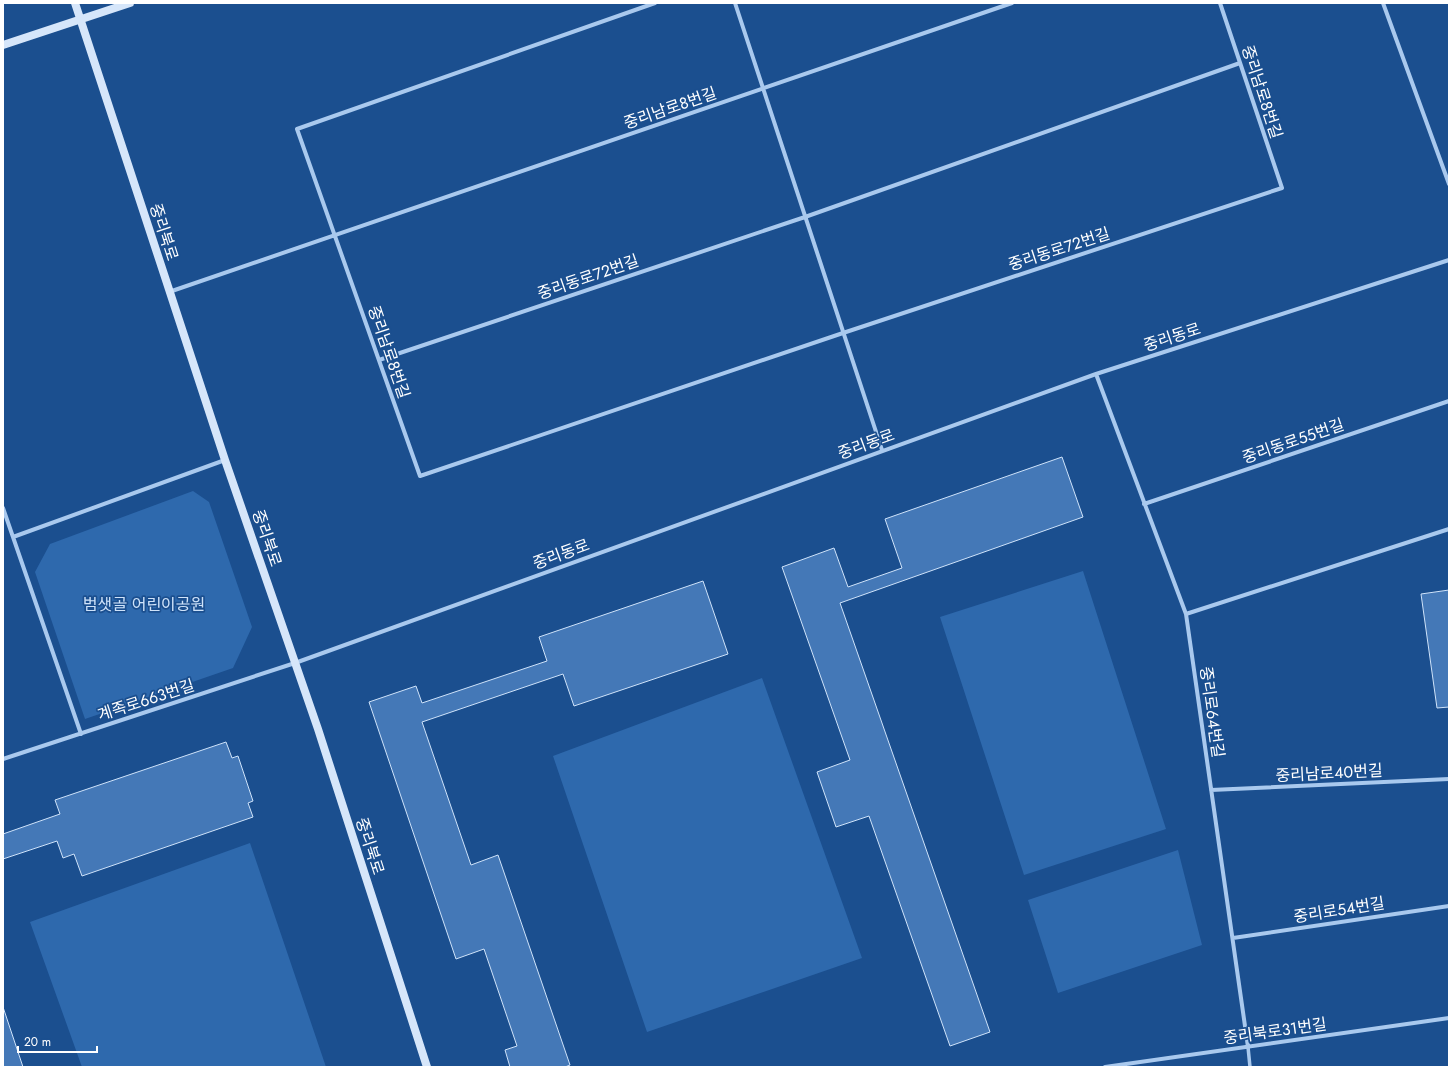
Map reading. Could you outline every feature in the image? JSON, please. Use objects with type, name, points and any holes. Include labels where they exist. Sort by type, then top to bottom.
[{"type":"main road","name":"중리북로","points":[[75,3],[169,292],[295,663],[427,1067]]},
{"type":"main road","points":[[3,45],[130,3]]},
{"type":"street","name":"중리남로8번길","points":[[420,476],[297,129],[655,3]]},
{"type":"street","points":[[735,3],[882,450]]},
{"type":"street","name":"중리남로8번길","points":[[169,292],[1012,3]]},
{"type":"street","name":"중리남로8번길","points":[[1220,3],[1282,188]]},
{"type":"street","points":[[1383,3],[1449,184]]},
{"type":"street","name":"중리동로72번길","points":[[379,360],[805,217],[1240,63]]},
{"type":"street","name":"중리동로72번길","points":[[420,476],[843,332],[1282,188]]},
{"type":"street","name":"중리동로","points":[[295,663],[1096,374],[1449,260]]},
{"type":"street","name":"중리로64번길","points":[[1096,374],[1186,614],[1233,938],[1250,1067]]},
{"type":"street","name":"중리동로55번길","points":[[1144,504],[1449,401]]},
{"type":"street","points":[[13,537],[225,460]]},
{"type":"street","points":[[3,508],[81,734]]},
{"type":"street","points":[[1186,614],[1449,529]]},
{"type":"street","name":"계족로663번길","points":[[3,759],[295,663]]},
{"type":"street","name":"중리남로40번길","points":[[1211,790],[1449,779]]},
{"type":"street","name":"중리로54번길","points":[[1233,938],[1449,906]]},
{"type":"street","name":"중리북로31번길","points":[[1105,1067],[1449,1018]]},
{"type":"green space","name":"범샛골 어린이공원","points":[[193,491],[209,502],[252,627],[233,668],[85,719],[35,572],[50,544]]},
{"type":"green space","points":[[1083,571],[1166,829],[1024,875],[940,617]]},
{"type":"green space","points":[[762,678],[862,958],[647,1032],[553,756]]},
{"type":"green space","points":[[250,843],[326,1067],[82,1067],[30,922]]},
{"type":"green space","points":[[1178,850],[1202,945],[1058,993],[1028,900]]},
{"type":"building","points":[[1062,457],[1083,517],[840,603],[990,1032],[950,1046],[869,816],[836,827],[817,772],[850,760],[782,567],[834,548],[848,587],[902,568],[885,519]]},
{"type":"building","points":[[703,581],[728,654],[574,706],[563,674],[422,722],[471,865],[498,855],[570,1065],[565,1067],[510,1067],[505,1050],[517,1046],[484,949],[456,959],[369,702],[416,686],[422,703],[547,661],[539,637]]},
{"type":"building","points":[[1449,590],[1449,707],[1437,708],[1421,594]]},
{"type":"building","points":[[226,742],[232,758],[238,756],[253,801],[248,803],[253,817],[82,876],[74,854],[63,858],[57,841],[3,859],[3,834],[60,814],[55,800]]},
{"type":"building","points":[[3,1007],[23,1067],[3,1067]]}]
